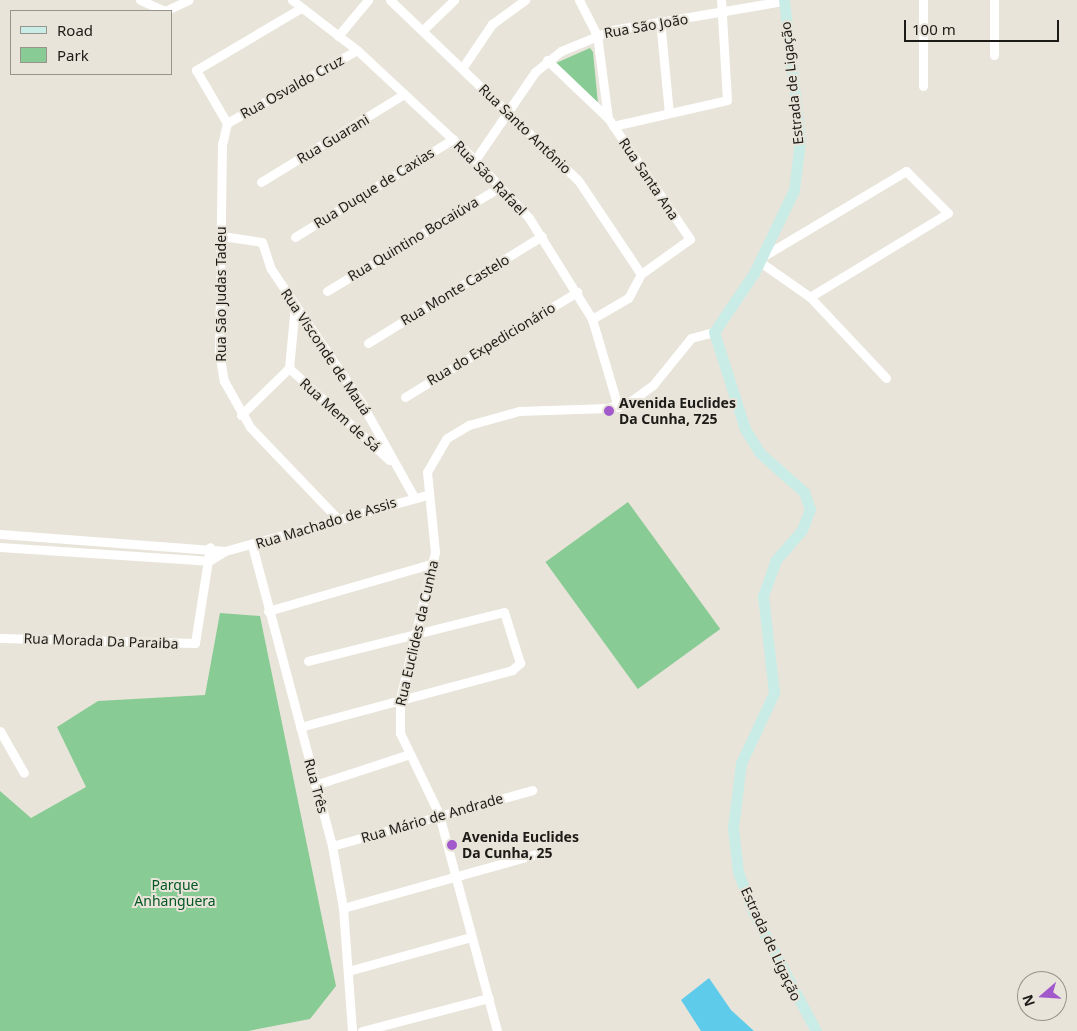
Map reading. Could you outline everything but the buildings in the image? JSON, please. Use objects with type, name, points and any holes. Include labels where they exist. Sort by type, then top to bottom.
[{"type":"main road","name":"Estrada de Ligação","points":[[784,1],[799,160],[794,190],[761,259],[714,332],[745,429],[760,453],[804,492],[810,509],[802,530],[776,560],[763,596],[774,693],[741,764],[733,828],[738,872],[753,912],[816,1031]]},
{"type":"street","points":[[140,0],[166,10]]},
{"type":"street","points":[[171,10],[189,0]]},
{"type":"street","name":"Rua São Rafael","points":[[292,0],[357,50],[453,139],[500,187],[542,236],[592,319],[618,407]]},
{"type":"street","points":[[338,36],[368,0]]},
{"type":"street","name":"Rua Santo Antônio","points":[[390,0],[463,67],[583,187],[641,274]]},
{"type":"street","points":[[424,30],[454,0]]},
{"type":"street","points":[[463,67],[492,24],[525,0]]},
{"type":"street","name":"Rua Santa Ana","points":[[579,0],[597,34],[611,122]]},
{"type":"street","points":[[611,122],[669,113],[728,98],[720,14],[721,0]]},
{"type":"street","points":[[922,86],[924,0]]},
{"type":"street","points":[[994,0],[994,55]]},
{"type":"street","name":"Rua São João","points":[[475,160],[547,60],[597,34],[660,20],[720,14],[784,1]]},
{"type":"street","points":[[227,123],[196,68],[301,8]]},
{"type":"street","points":[[660,20],[669,113]]},
{"type":"street","name":"Rua Osvaldo Cruz","points":[[227,123],[357,50]]},
{"type":"street","name":"Rua Santa Ana","points":[[547,60],[611,122],[690,239],[641,274]]},
{"type":"street","name":"Rua Guarani","points":[[261,182],[404,94]]},
{"type":"street","name":"Rua São Judas Tadeu","points":[[227,123],[222,144],[219,358],[224,381],[241,415],[336,517]]},
{"type":"street","name":"Rua Duque de Caxias","points":[[295,237],[453,139]]},
{"type":"street","points":[[810,297],[948,213],[906,171],[761,259],[810,297],[886,378]]},
{"type":"street","name":"Rua Quintino Bocaiúva","points":[[327,291],[500,187]]},
{"type":"street","name":"Rua Visconde de Mauá","points":[[222,236],[261,240],[271,269],[362,404],[393,464],[414,497]]},
{"type":"street","name":"Rua Monte Castelo","points":[[368,343],[542,236]]},
{"type":"street","points":[[592,319],[628,298],[641,274]]},
{"type":"street","name":"Rua do Expedicionário","points":[[405,397],[577,292]]},
{"type":"street","name":"Rua Mem de Sá","points":[[295,305],[289,368],[393,464]]},
{"type":"street","points":[[618,407],[653,385],[691,338],[714,332]]},
{"type":"street","points":[[241,415],[289,368]]},
{"type":"street","name":"Rua Euclides da Cunha","points":[[497,1031],[454,877],[439,814],[407,755],[400,733],[400,699],[434,563],[436,542],[428,495],[427,472],[437,450],[469,425],[540,408],[618,407]]},
{"type":"street","name":"Rua Machado de Assis","points":[[209,561],[225,551],[252,545],[336,517],[428,495]]},
{"type":"street","name":"Rua Machado de Assis","points":[[0,534],[210,547],[225,551]]},
{"type":"street","points":[[102,540],[102,554]]},
{"type":"street","name":"Rua Três","points":[[252,545],[332,846],[343,908],[352,1031]]},
{"type":"street","points":[[0,547],[209,561]]},
{"type":"street","name":"Rua Morada Da Paraiba","points":[[0,638],[194,643],[210,547]]},
{"type":"street","points":[[268,611],[434,563]]},
{"type":"street","points":[[300,727],[520,665],[504,612],[418,630],[308,661]]},
{"type":"street","points":[[0,731],[24,773]]},
{"type":"street","points":[[315,785],[407,755]]},
{"type":"street","name":"Rua Mário de Andrade","points":[[332,846],[439,814],[532,790]]},
{"type":"street","points":[[343,908],[544,852]]},
{"type":"street","points":[[348,971],[471,937]]},
{"type":"street","points":[[362,1031],[489,998]]},
{"type":"green space","points":[[590,48],[593,52],[598,104],[556,63]]},
{"type":"green space","points":[[628,502],[720,629],[638,689],[545,562]]},
{"type":"green space","name":"Parque Anhanguera","points":[[220,613],[260,616],[336,986],[310,1019],[248,1031],[0,1031],[0,791],[31,818],[86,787],[57,727],[98,701],[205,695]]},
{"type":"water","points":[[709,978],[731,1010],[754,1031],[701,1031],[681,1000]]},
{"type":"place","name":"Avenida Euclides Da Cunha, 725","points":[[609,411]]},
{"type":"place","name":"Avenida Euclides Da Cunha, 25","points":[[452,845]]}]
